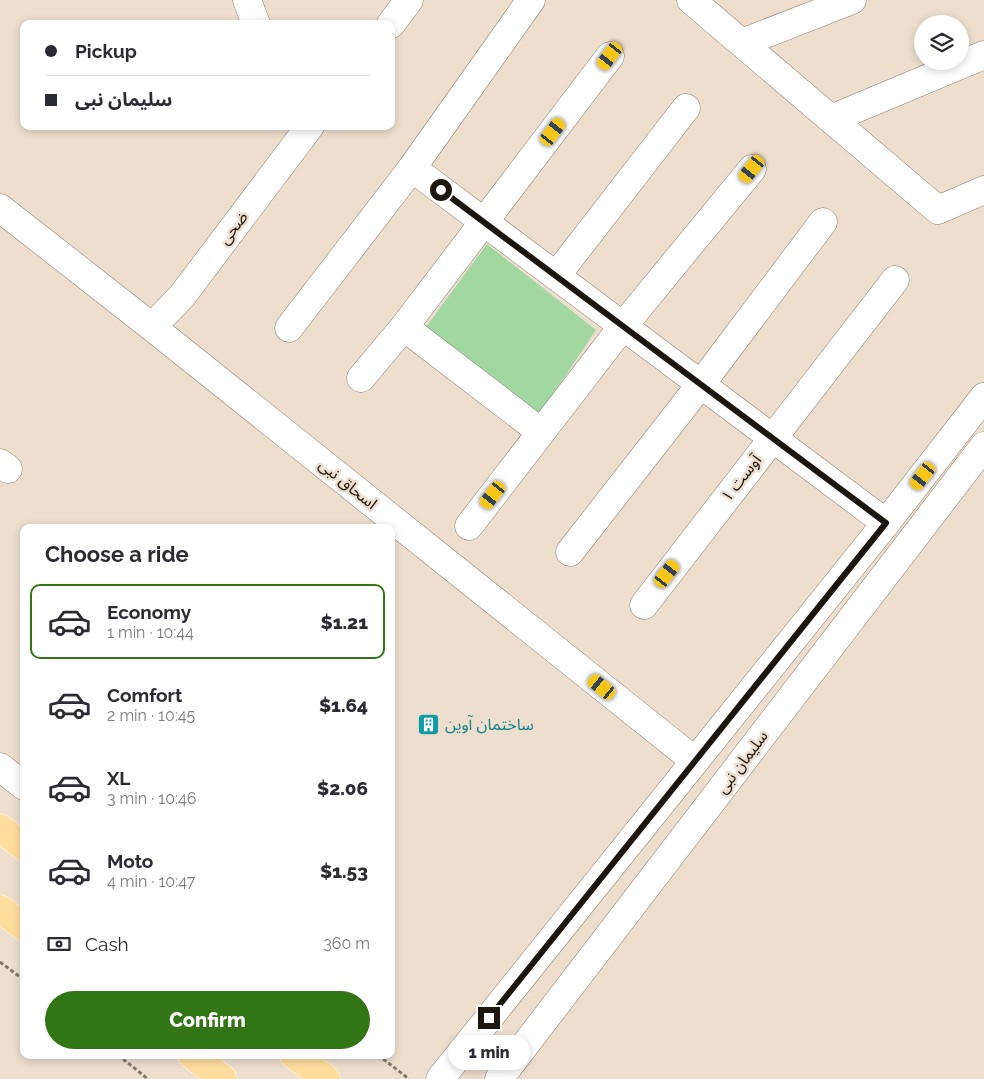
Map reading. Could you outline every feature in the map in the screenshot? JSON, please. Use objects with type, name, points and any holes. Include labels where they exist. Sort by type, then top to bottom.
[{"type":"main road","points":[[0,828],[20,844]]},
{"type":"main road","points":[[0,909],[20,924]]},
{"type":"main road","points":[[197,1059],[223,1079]]},
{"type":"main road","points":[[299,1059],[326,1079]]},
{"type":"street","points":[[247,0],[254,20]]},
{"type":"street","points":[[393,20],[409,0]]},
{"type":"street","points":[[289,328],[412,168],[531,0]]},
{"type":"street","points":[[691,0],[938,210],[984,190]]},
{"type":"street","points":[[742,44],[852,0]]},
{"type":"street","points":[[831,119],[984,55]]},
{"type":"street","points":[[361,378],[404,328],[610,56]]},
{"type":"street","points":[[556,276],[686,108]]},
{"type":"street","name":"ضحی","points":[[152,327],[182,296],[300,131]]},
{"type":"street","points":[[412,168],[886,523]]},
{"type":"street","points":[[469,526],[623,326],[752,169]]},
{"type":"street","name":"اسحاق نبی","points":[[0,208],[152,327],[695,761]]},
{"type":"street","points":[[570,552],[701,384],[823,222]]},
{"type":"street","name":"آوست ١","points":[[644,605],[895,280]]},
{"type":"street","points":[[404,328],[541,432]]},
{"type":"street","points":[[440,1079],[886,523],[984,396]]},
{"type":"street","name":"سلیمان نبی","points":[[499,1079],[984,446]]},
{"type":"street","points":[[0,767],[20,783]]},
{"type":"path","points":[[0,962],[20,977]]},
{"type":"path","points":[[123,1059],[148,1079]]},
{"type":"path","points":[[383,1059],[408,1079]]},
{"type":"green space","points":[[487,244],[596,330],[539,415],[426,327]]},
{"type":"place","name":"ساختمان آوین","points":[[429,724]]},
{"type":"route","points":[[441,190],[886,523],[489,1018]]}]
